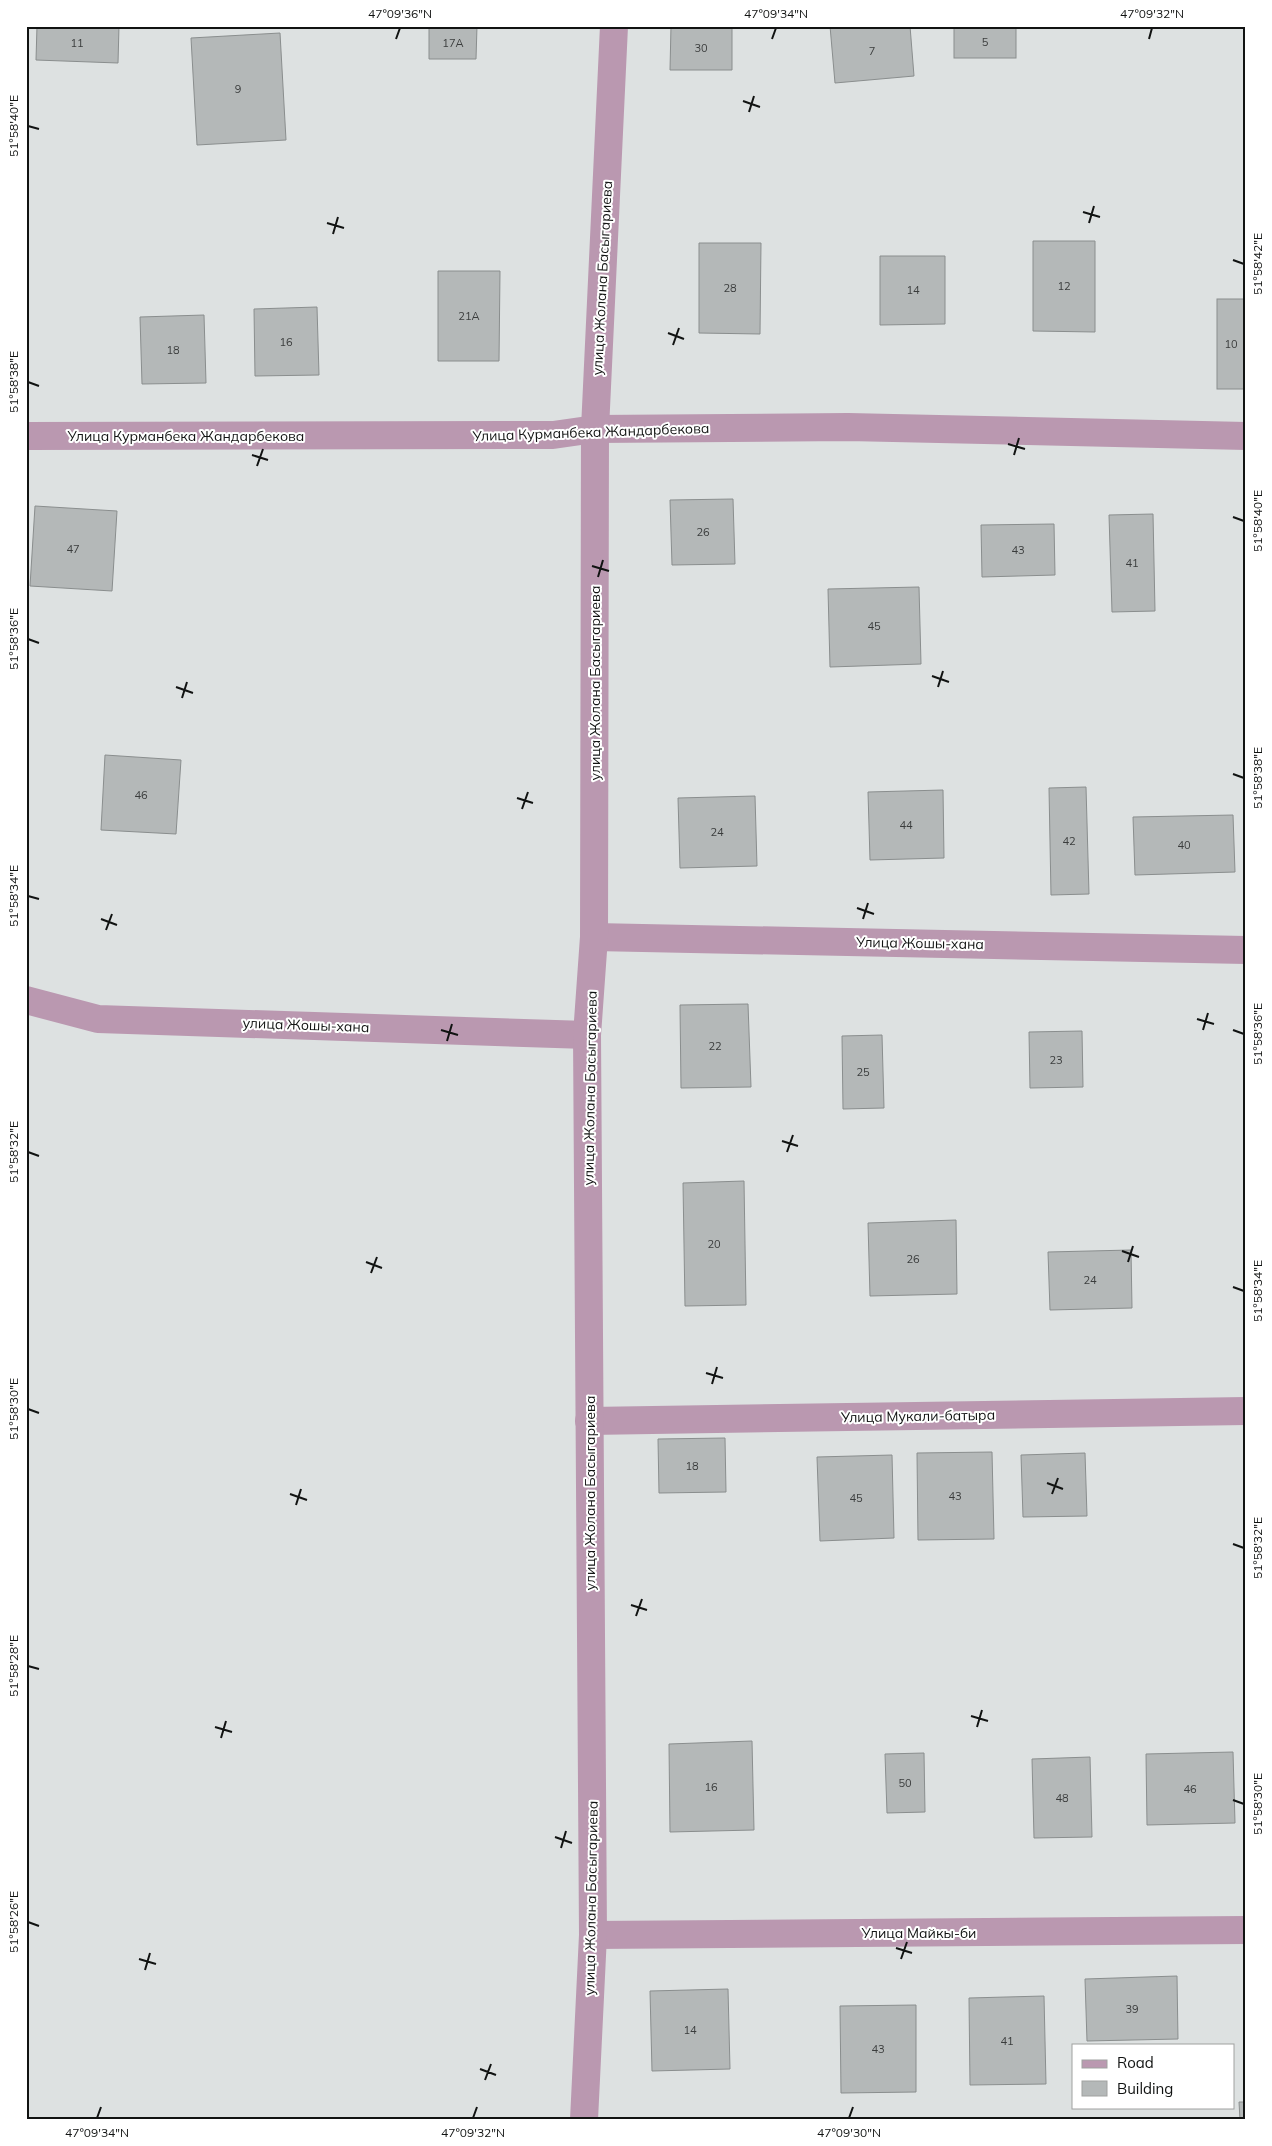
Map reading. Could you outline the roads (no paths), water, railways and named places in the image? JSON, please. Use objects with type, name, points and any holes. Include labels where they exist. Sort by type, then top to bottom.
[{"type":"street","name":"улица Жолана Басыгариева","points":[[584,2120],[593,1935],[587,1035],[594,936],[595,429],[614,26]]},
{"type":"street","name":"Улица Курманбека Жандарбекова","points":[[26,436],[543,435],[595,429],[848,427],[1246,436]]},
{"type":"street","name":"Улица Жошы-хана","points":[[594,936],[1246,950]]},
{"type":"street","name":"улица Жошы-хана","points":[[26,1000],[98,1019],[587,1035]]},
{"type":"street","name":"Улица Мукали-батыра","points":[[589,1420],[1246,1411]]},
{"type":"street","name":"Улица Майкы-би","points":[[593,1935],[1246,1930]]}]
